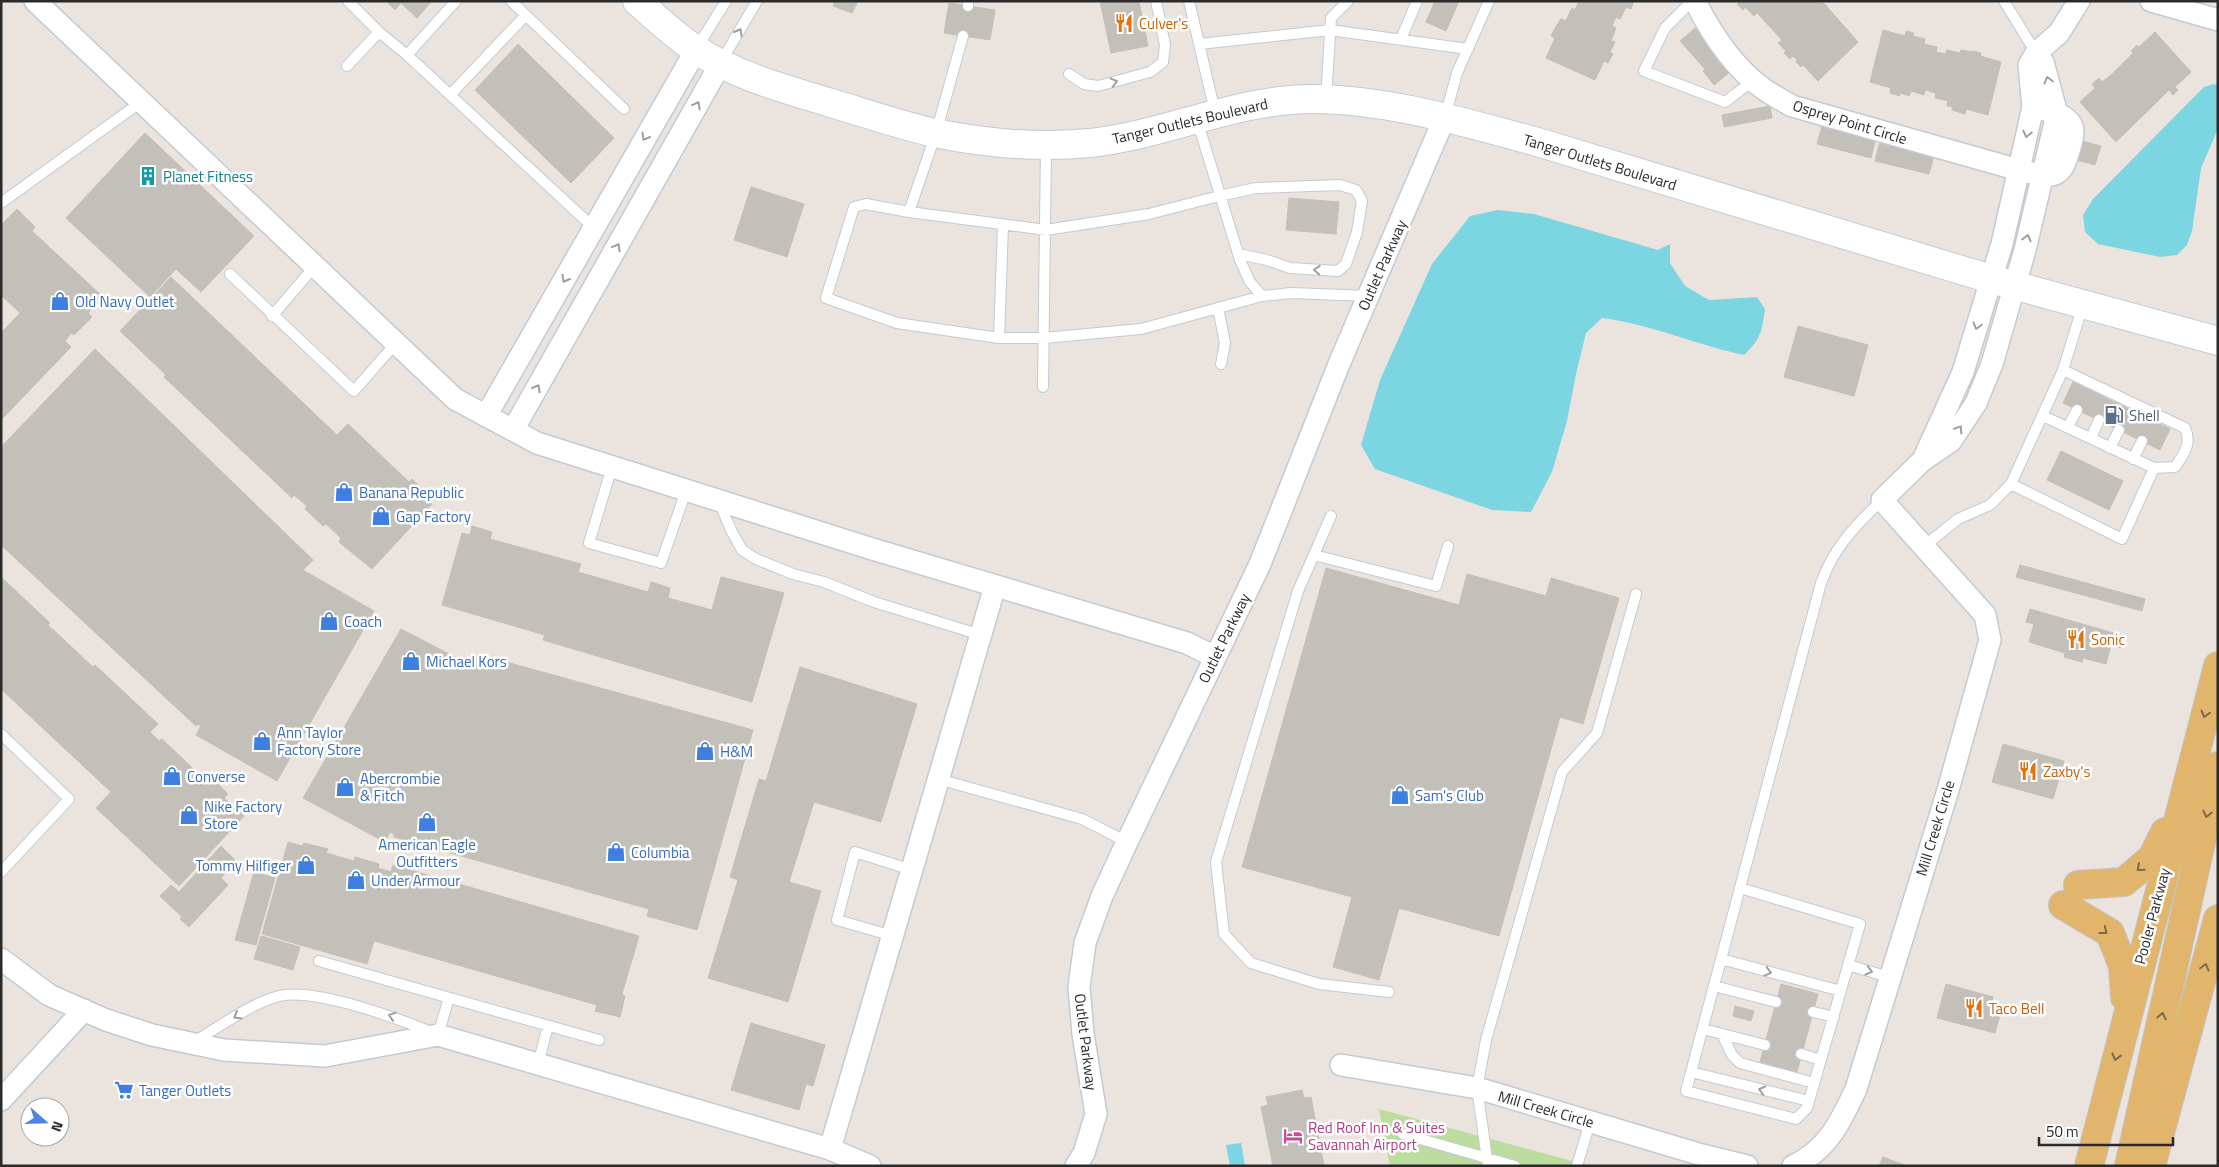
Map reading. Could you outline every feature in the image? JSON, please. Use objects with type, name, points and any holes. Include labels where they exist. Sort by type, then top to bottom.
[{"type":"main road","name":"Pooler Parkway","points":[[2089,1166],[2218,666]]},
{"type":"main road","points":[[2129,1166],[2218,766]]},
{"type":"main road","points":[[2125,1022],[2124,966],[2110,933],[2071,895],[2124,882],[2152,858],[2183,798]]},
{"type":"main road","points":[[2151,1166],[2218,919]]},
{"type":"main road","points":[[2174,1082],[2218,992]]},
{"type":"street","points":[[35,1],[455,399],[537,443],[995,586],[1187,643],[1215,657]]},
{"type":"street","name":"Tanger Outlets Boulevard","points":[[637,1],[696,50],[736,71],[802,94],[936,133],[1012,143],[1091,143],[1271,103],[1326,100],[1379,104],[1534,142],[2002,282],[2083,304]]},
{"type":"street","name":"Osprey Point Circle","points":[[1694,1],[1715,34],[1741,68],[1764,89],[1792,106],[2041,175]]},
{"type":"street","points":[[1882,500],[1923,460],[1951,441],[1976,403],[1992,364],[2002,282],[2002,244],[2033,106],[2029,65],[2036,53],[2059,33],[2079,1]]},
{"type":"street","points":[[2151,1],[2218,20]]},
{"type":"street","points":[[486,416],[696,50]]},
{"type":"street","points":[[2036,53],[2043,62],[2056,114]]},
{"type":"street","points":[[513,430],[721,63]]},
{"type":"street","points":[[2002,282],[2024,250],[2041,175],[2052,175],[2060,172],[2066,162],[2073,134],[2072,125],[2064,117],[2033,106]]},
{"type":"street","name":"Outlet Parkway","points":[[1076,1166],[1084,1153],[1096,1114],[1083,1034],[1079,987],[1085,943],[1102,896],[1260,564],[1368,296],[1444,119]]},
{"type":"street","points":[[2083,304],[2218,341]]},
{"type":"street","name":"Mill Creek Circle","points":[[1793,1166],[1818,1152],[1840,1124],[1856,1089],[1948,790],[1990,640],[1984,616],[1882,500]]},
{"type":"street","points":[[830,1149],[995,586]]},
{"type":"street","points":[[1,959],[49,995],[106,1020],[152,1035],[224,1050],[325,1056],[438,1035],[830,1149],[870,1166]]},
{"type":"street","points":[[1,1100],[84,1010]]},
{"type":"street","name":"Mill Creek Circle","points":[[1341,1065],[1476,1088],[1735,1164]]},
{"type":"lane","points":[[348,1],[594,228]]},
{"type":"lane","points":[[407,55],[456,1]]},
{"type":"lane","points":[[511,1],[624,110]]},
{"type":"lane","points":[[696,50],[726,1]]},
{"type":"lane","points":[[721,63],[757,1]]},
{"type":"lane","points":[[1069,74],[1084,84],[1098,86],[1150,72],[1162,62],[1165,45],[1156,1]]},
{"type":"lane","points":[[1189,1],[1199,44],[1206,117],[1219,196],[1250,282],[1262,296]]},
{"type":"lane","points":[[1326,100],[1331,18],[1348,1]]},
{"type":"lane","points":[[1401,39],[1417,1]]},
{"type":"lane","points":[[1444,119],[1457,74],[1489,1]]},
{"type":"lane","points":[[1694,1],[1664,28],[1644,71],[1725,102],[1754,80]]},
{"type":"lane","points":[[2004,1],[2036,53]]},
{"type":"lane","points":[[450,95],[526,15]]},
{"type":"lane","points":[[1199,44],[1330,30],[1468,49]]},
{"type":"lane","points":[[347,66],[380,32]]},
{"type":"lane","points":[[909,212],[936,133],[956,67],[963,36]]},
{"type":"lane","points":[[1,204],[142,102]]},
{"type":"lane","points":[[1043,387],[1046,144]]},
{"type":"lane","points":[[1239,254],[1268,260],[1290,268],[1338,272],[1346,264],[1357,232],[1362,201],[1356,190],[1340,185],[1256,188],[1149,214],[1046,230],[909,212],[866,204],[854,207],[826,298],[897,323],[998,338],[1044,338],[1141,329],[1262,296],[1291,293],[1368,296]]},
{"type":"lane","points":[[998,338],[1003,225]]},
{"type":"lane","points":[[272,316],[314,267]]},
{"type":"lane","points":[[230,274],[272,316],[354,391],[396,343]]},
{"type":"lane","points":[[1923,547],[1958,519],[1990,505],[2011,484],[2063,370],[2083,304]]},
{"type":"lane","points":[[1218,308],[1225,343],[1221,364]]},
{"type":"lane","points":[[2043,416],[2154,468],[2174,468],[2186,451],[2189,438],[2185,428],[2153,417],[2110,397],[2063,370]]},
{"type":"lane","points":[[2068,427],[2077,410]]},
{"type":"lane","points":[[2091,438],[2099,420]]},
{"type":"lane","points":[[2110,448],[2119,430]]},
{"type":"lane","points":[[2133,459],[2142,441]]},
{"type":"lane","points":[[612,467],[588,543],[662,563],[686,490]]},
{"type":"lane","points":[[2011,484],[2122,539],[2154,468]]},
{"type":"lane","points":[[1740,888],[1860,924],[1809,1102],[1807,1108],[1796,1120],[1686,1091],[1740,888],[1828,563],[1849,532],[1882,500]]},
{"type":"lane","points":[[719,501],[742,550],[756,559],[793,574],[824,582],[874,602],[981,635]]},
{"type":"lane","points":[[1331,516],[1298,591],[1216,862],[1224,934],[1251,963],[1318,984],[1389,992]]},
{"type":"lane","points":[[1314,555],[1436,586],[1448,546]]},
{"type":"lane","points":[[1488,1162],[1476,1088],[1486,1040],[1562,772],[1597,733],[1636,594]]},
{"type":"lane","points":[[1,734],[69,799],[1,872]]},
{"type":"lane","points":[[938,779],[1082,819],[1127,842]]},
{"type":"lane","points":[[893,936],[837,920],[855,852],[912,870]]},
{"type":"lane","points":[[1721,959],[1841,992]]},
{"type":"lane","points":[[319,961],[599,1040]]},
{"type":"lane","points":[[1848,965],[1889,977]]},
{"type":"lane","points":[[1714,986],[1776,1002]]},
{"type":"lane","points":[[192,1043],[246,1011],[280,996],[310,996],[394,1016],[438,1035],[449,998]]},
{"type":"lane","points":[[1813,1012],[1834,1017]]},
{"type":"lane","points":[[538,1064],[548,1026]]},
{"type":"lane","points":[[1703,1028],[1765,1045]]},
{"type":"lane","points":[[1722,1034],[1732,1056],[1740,1063],[1814,1083]]},
{"type":"lane","points":[[1802,1054],[1821,1060]]},
{"type":"lane","points":[[1691,1072],[1809,1102]]},
{"type":"lane","points":[[1577,1166],[1590,1122]]},
{"type":"lane","points":[[1403,1134],[1488,1162],[1515,1166]]},
{"type":"green space","points":[[1379,1109],[1591,1166],[1390,1166]]},
{"type":"water","points":[[2213,84],[2218,85],[2218,129],[2201,168],[2192,231],[2187,245],[2177,255],[2160,257],[2098,244],[2085,232],[2083,215],[2093,199],[2204,87]]},
{"type":"water","points":[[1498,210],[1534,214],[1658,250],[1670,244],[1670,263],[1685,286],[1709,300],[1757,297],[1765,309],[1760,334],[1744,355],[1638,325],[1602,318],[1586,333],[1567,421],[1552,472],[1531,512],[1492,510],[1375,469],[1361,445],[1380,380],[1432,264],[1470,216]]},
{"type":"water","points":[[1241,1143],[1245,1166],[1230,1166],[1226,1145]]},
{"type":"building","points":[[386,1],[432,1],[417,18],[401,3],[395,10]]},
{"type":"building","points":[[835,1],[858,1],[852,13],[833,6]]},
{"type":"building","name":"Culver's","points":[[1100,1],[1139,1],[1148,46],[1111,53]]},
{"type":"building","points":[[1435,1],[1459,1],[1446,31],[1426,22]]},
{"type":"building","points":[[1579,1],[1634,1],[1631,9],[1626,7],[1620,19],[1616,17],[1612,26],[1616,28],[1611,41],[1615,42],[1610,52],[1613,54],[1608,63],[1604,61],[1595,80],[1546,58],[1555,38],[1551,36],[1555,28],[1561,19],[1566,21],[1572,8],[1575,10]]},
{"type":"building","points":[[1740,1],[1815,1],[1818,4],[1822,1],[1858,42],[1818,81],[1803,65],[1801,67],[1796,62],[1797,60],[1793,56],[1790,59],[1784,53],[1786,51],[1778,43],[1782,40],[1757,13],[1754,16],[1745,7],[1743,10],[1737,4]]},
{"type":"building","points":[[949,3],[995,10],[990,40],[944,33]]},
{"type":"building","points":[[1695,28],[1721,57],[1718,59],[1730,72],[1714,85],[1703,71],[1705,69],[1680,41]]},
{"type":"building","points":[[1883,30],[1905,36],[1906,31],[1914,33],[1913,36],[1925,39],[1924,44],[1937,47],[1936,52],[1946,54],[1947,50],[1960,53],[1961,50],[1973,51],[1981,53],[1980,56],[2001,62],[1988,115],[1966,109],[1965,114],[1952,110],[1953,107],[1947,106],[1948,101],[1935,98],[1936,93],[1925,90],[1924,95],[1911,91],[1909,96],[1900,93],[1900,96],[1890,93],[1891,88],[1870,82]]},
{"type":"building","points":[[2155,32],[2191,72],[2175,87],[2178,90],[2173,95],[2169,90],[2116,142],[2080,102],[2095,88],[2092,84],[2099,78],[2102,82],[2112,74],[2133,53],[2131,51],[2137,45],[2139,47]]},
{"type":"building","points":[[518,44],[614,138],[571,183],[475,90]]},
{"type":"building","points":[[1770,106],[1772,118],[1724,127],[1722,115]]},
{"type":"building","points":[[1822,126],[1875,141],[1871,158],[1817,144]]},
{"type":"building","name":"Planet Fitness","points":[[145,133],[254,236],[201,292],[176,269],[150,297],[66,218]]},
{"type":"building","points":[[2082,141],[2101,146],[2095,165],[2077,160]]},
{"type":"building","points":[[1880,142],[1934,156],[1929,174],[1875,161]]},
{"type":"building","points":[[751,187],[804,204],[787,257],[734,240]]},
{"type":"building","points":[[1289,198],[1339,202],[1336,234],[1286,230]]},
{"type":"building","points":[[17,209],[35,227],[32,231],[103,297],[88,313],[92,317],[74,335],[71,333],[65,341],[71,347],[1,420],[1,333],[20,313],[1,295],[1,225]]},
{"type":"building","points":[[171,277],[337,435],[348,424],[409,482],[412,479],[431,497],[428,500],[432,504],[372,569],[339,542],[341,538],[326,524],[323,526],[305,509],[307,506],[294,495],[292,498],[164,377],[166,375],[120,331]]},
{"type":"building","points":[[1798,326],[1868,345],[1854,396],[1784,377]]},
{"type":"building","points":[[95,349],[313,560],[303,570],[374,611],[277,781],[196,735],[201,726],[198,724],[196,726],[1,545],[1,447]]},
{"type":"building","name":"Shell","points":[[2073,382],[2170,429],[2160,450],[2063,403]]},
{"type":"building","points":[[2061,451],[2123,481],[2109,510],[2047,480]]},
{"type":"building","points":[[472,526],[492,532],[490,539],[581,564],[578,572],[648,592],[651,582],[670,588],[668,598],[712,610],[721,577],[784,593],[752,702],[543,640],[545,635],[442,605],[462,533],[470,535]]},
{"type":"building","points":[[2020,565],[2145,599],[2142,611],[2016,577]]},
{"type":"building","name":"Sam's Club","points":[[1326,568],[1459,605],[1467,574],[1546,596],[1551,578],[1619,598],[1583,724],[1560,717],[1499,936],[1399,908],[1379,980],[1333,967],[1352,897],[1242,867]]},
{"type":"building","points":[[1,577],[50,623],[48,625],[93,667],[95,665],[158,724],[150,732],[159,741],[162,739],[204,779],[210,776],[228,794],[224,798],[244,816],[179,886],[96,808],[111,792],[1,689]]},
{"type":"building","name":"Sonic","points":[[2030,609],[2124,636],[2120,648],[2111,645],[2106,664],[2083,658],[2082,662],[2064,657],[2065,653],[2029,642],[2034,624],[2026,622]]},
{"type":"building","points":[[401,629],[472,666],[477,654],[753,730],[697,930],[647,916],[649,909],[394,837],[394,834],[390,832],[385,842],[303,798]]},
{"type":"building","points":[[800,667],[917,704],[881,822],[814,802],[789,882],[821,891],[788,1002],[708,978],[738,880],[730,877],[759,779],[766,781]]},
{"type":"building","name":"Zaxby's","points":[[2003,744],[2064,761],[2053,799],[1992,782]]},
{"type":"building","points":[[288,842],[302,846],[304,843],[328,849],[326,853],[354,861],[355,857],[379,864],[378,868],[391,872],[393,865],[639,936],[622,994],[625,996],[620,1017],[595,1011],[597,1005],[374,941],[367,964],[262,934]]},
{"type":"building","points":[[221,846],[236,861],[221,878],[228,885],[189,927],[180,919],[182,917],[160,896],[171,885],[179,892]]},
{"type":"building","points":[[254,872],[275,878],[256,945],[235,940]]},
{"type":"building","points":[[261,936],[300,947],[293,970],[254,959]]},
{"type":"building","points":[[1781,984],[1818,994],[1797,1072],[1760,1062]]},
{"type":"building","points":[[1946,984],[1993,997],[1991,1005],[2002,1008],[1995,1033],[1937,1018]]},
{"type":"building","points":[[1735,1006],[1754,1011],[1751,1021],[1733,1016]]},
{"type":"building","points":[[751,1023],[825,1045],[813,1086],[806,1084],[799,1110],[731,1090]]},
{"type":"building","name":"Red Roof Inn & Suites Savannah Airport","points":[[1302,1090],[1304,1098],[1311,1097],[1324,1166],[1273,1166],[1261,1107],[1268,1105],[1266,1097]]},
{"type":"building","points":[[1883,1157],[1907,1166],[1879,1166]]},
{"type":"place","name":"Culver's","points":[[1124,23]]},
{"type":"place","name":"Planet Fitness","points":[[148,176]]},
{"type":"place","name":"Old Navy Outlet","points":[[60,301]]},
{"type":"place","name":"Shell","points":[[2114,415]]},
{"type":"place","name":"Banana Republic","points":[[344,492]]},
{"type":"place","name":"Gap Factory","points":[[381,516]]},
{"type":"place","name":"Coach","points":[[329,621]]},
{"type":"place","name":"Sonic","points":[[2076,639]]},
{"type":"place","name":"Michael Kors","points":[[411,661]]},
{"type":"place","name":"Ann Taylor Factory Store","points":[[262,741]]},
{"type":"place","name":"H&M","points":[[705,751]]},
{"type":"place","name":"Zaxby's","points":[[2028,771]]},
{"type":"place","name":"Converse","points":[[172,776]]},
{"type":"place","name":"Abercrombie & Fitch","points":[[345,787]]},
{"type":"place","name":"Sam's Club","points":[[1400,795]]},
{"type":"place","name":"Nike Factory Store","points":[[189,815]]},
{"type":"place","name":"American Eagle Outfitters","points":[[427,822]]},
{"type":"place","name":"Columbia","points":[[616,852]]},
{"type":"place","name":"Tommy Hilfiger","points":[[306,865]]},
{"type":"place","name":"Under Armour","points":[[356,880]]},
{"type":"place","name":"Taco Bell","points":[[1974,1008]]},
{"type":"place","name":"Tanger Outlets","points":[[124,1090]]},
{"type":"place","name":"Red Roof Inn & Suites Savannah Airport","points":[[1293,1136]]}]
